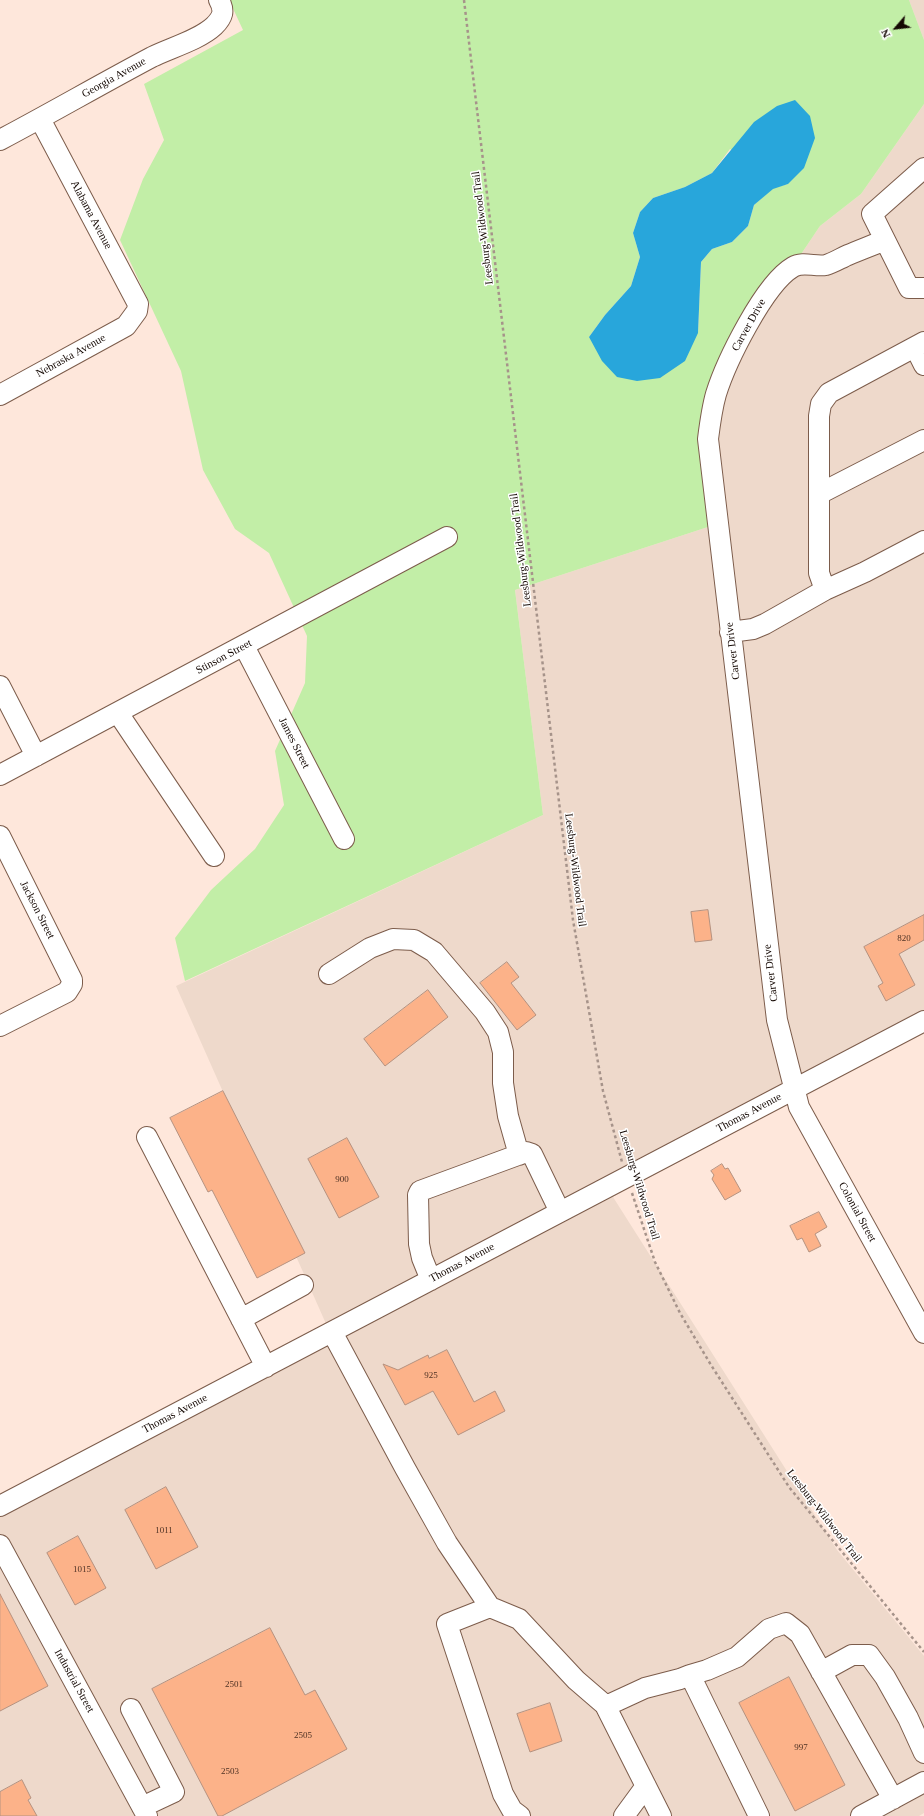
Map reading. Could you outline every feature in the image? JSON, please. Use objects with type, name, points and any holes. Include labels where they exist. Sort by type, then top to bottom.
[{"type":"street","name":"Georgia Avenue","points":[[0,140],[153,56],[208,31],[215,25],[222,6]]},
{"type":"street","name":"Alabama Avenue","points":[[40,119],[138,304],[137,311]]},
{"type":"street","points":[[924,168],[872,214],[909,288],[924,288]]},
{"type":"street","name":"Carver Drive","points":[[794,1089],[776,1020],[708,439],[710,420],[716,394],[725,371],[753,315],[763,298],[778,280],[792,267],[801,264],[826,265],[885,240]]},
{"type":"street","name":"Nebraska Avenue","points":[[0,395],[126,326],[137,311]]},
{"type":"street","points":[[825,590],[820,573],[819,416],[821,404],[829,393],[919,345],[924,365]]},
{"type":"street","points":[[819,494],[924,440]]},
{"type":"street","name":"Stinson Street","points":[[0,775],[447,537]]},
{"type":"street","points":[[730,632],[753,629],[765,624],[825,590],[865,572],[924,541]]},
{"type":"street","name":"James Street","points":[[244,646],[344,839]]},
{"type":"street","points":[[0,686],[36,756]]},
{"type":"street","points":[[118,713],[214,856]]},
{"type":"street","name":"Jackson Street","points":[[0,836],[69,971],[72,984],[67,992],[0,1026]]},
{"type":"street","points":[[329,974],[370,948],[393,939],[414,940],[434,952],[485,1012],[498,1032],[503,1052],[502,1083],[508,1116],[519,1155]]},
{"type":"street","name":"Thomas Avenue","points":[[0,1506],[924,1020]]},
{"type":"street","name":"Colonial Street","points":[[794,1089],[799,1107],[924,1333]]},
{"type":"street","points":[[147,1137],[266,1367]]},
{"type":"street","points":[[431,1280],[422,1258],[419,1244],[418,1195],[420,1191],[526,1152],[532,1154],[560,1212]]},
{"type":"street","points":[[241,1319],[303,1285]]},
{"type":"street","points":[[332,1332],[395,1450],[448,1543],[490,1606],[520,1619],[576,1680],[606,1706],[661,1816]]},
{"type":"street","name":"Industrial Street","points":[[0,1546],[145,1812]]},
{"type":"street","points":[[490,1606],[447,1624],[503,1794],[512,1810],[520,1816]]},
{"type":"street","points":[[606,1706],[645,1688],[707,1670],[737,1657],[769,1629],[786,1623],[800,1634],[893,1799]]},
{"type":"street","points":[[821,1672],[852,1655],[869,1655],[885,1677],[908,1718],[924,1754]]},
{"type":"street","points":[[690,1675],[759,1816]]},
{"type":"street","points":[[131,1709],[174,1792],[145,1812]]},
{"type":"street","points":[[624,1816],[646,1786]]},
{"type":"street","points":[[861,1816],[893,1799],[921,1791]]},
{"type":"path","name":"Leesburg-Wildwood Trail","points":[[464,0],[573,920],[603,1091],[626,1176],[655,1262],[680,1313],[711,1365],[789,1487],[924,1652]]},
{"type":"shaded area","points":[[909,0],[924,0],[924,40]]},
{"type":"shaded area","points":[[924,104],[924,1012],[327,1326],[176,986],[543,815],[515,590],[708,527],[714,416],[750,330],[820,226],[861,194]]},
{"type":"shaded area","points":[[924,1031],[613,1197],[837,1550],[924,1656],[924,1813],[919,1816],[0,1816],[0,1515]]},
{"type":"green space","points":[[229,0],[909,0],[924,40],[924,104],[861,194],[820,226],[750,330],[714,416],[708,527],[515,590],[543,815],[185,981],[175,938],[211,890],[255,849],[284,805],[275,751],[305,683],[307,636],[269,553],[235,529],[203,470],[181,371],[120,240],[143,179],[164,140],[144,84],[243,30]],"holes":[[[730,149],[788,184],[773,188],[754,205],[748,226],[732,242],[712,249],[701,262],[698,333],[589,337],[605,315],[631,286],[640,257],[633,233],[640,212],[653,198],[685,187],[712,173]]]},
{"type":"water","points":[[795,100],[810,116],[815,138],[804,168],[788,184],[773,189],[754,205],[748,226],[732,242],[712,249],[701,262],[698,333],[685,361],[660,378],[637,381],[617,377],[602,361],[589,337],[605,315],[631,286],[640,257],[633,233],[640,212],[653,198],[685,187],[712,173],[754,122],[777,106]]},
{"type":"building","points":[[708,910],[712,940],[695,942],[691,912]]},
{"type":"building","points":[[924,915],[924,940],[899,954],[915,985],[886,1001],[878,986],[883,983],[864,947]]},
{"type":"building","points":[[507,962],[519,977],[511,983],[536,1015],[517,1030],[480,983]]},
{"type":"building","points":[[428,990],[448,1017],[385,1066],[364,1039]]},
{"type":"building","points":[[223,1091],[305,1253],[257,1278],[212,1190],[208,1192],[170,1118]]},
{"type":"building","points":[[347,1138],[379,1197],[339,1218],[308,1159]]},
{"type":"building","points":[[722,1164],[725,1169],[728,1168],[741,1191],[725,1200],[712,1179],[714,1175],[711,1171]]},
{"type":"building","points":[[819,1212],[827,1227],[815,1234],[821,1246],[809,1252],[802,1238],[797,1240],[790,1226]]},
{"type":"building","points":[[447,1350],[474,1402],[495,1391],[505,1411],[458,1435],[433,1391],[405,1405],[383,1364],[398,1370],[428,1355],[429,1358]]},
{"type":"building","points":[[166,1487],[198,1547],[156,1569],[125,1510]]},
{"type":"building","points":[[78,1536],[106,1588],[75,1605],[47,1553]]},
{"type":"building","points":[[0,1594],[48,1686],[0,1711]]},
{"type":"building","points":[[270,1628],[305,1695],[315,1690],[347,1749],[222,1816],[218,1816],[152,1689]]},
{"type":"building","points":[[789,1677],[845,1785],[795,1811],[739,1703]]},
{"type":"building","points":[[550,1703],[562,1741],[530,1752],[517,1714]]},
{"type":"building","points":[[22,1780],[31,1798],[28,1800],[37,1816],[0,1816],[0,1792]]}]
